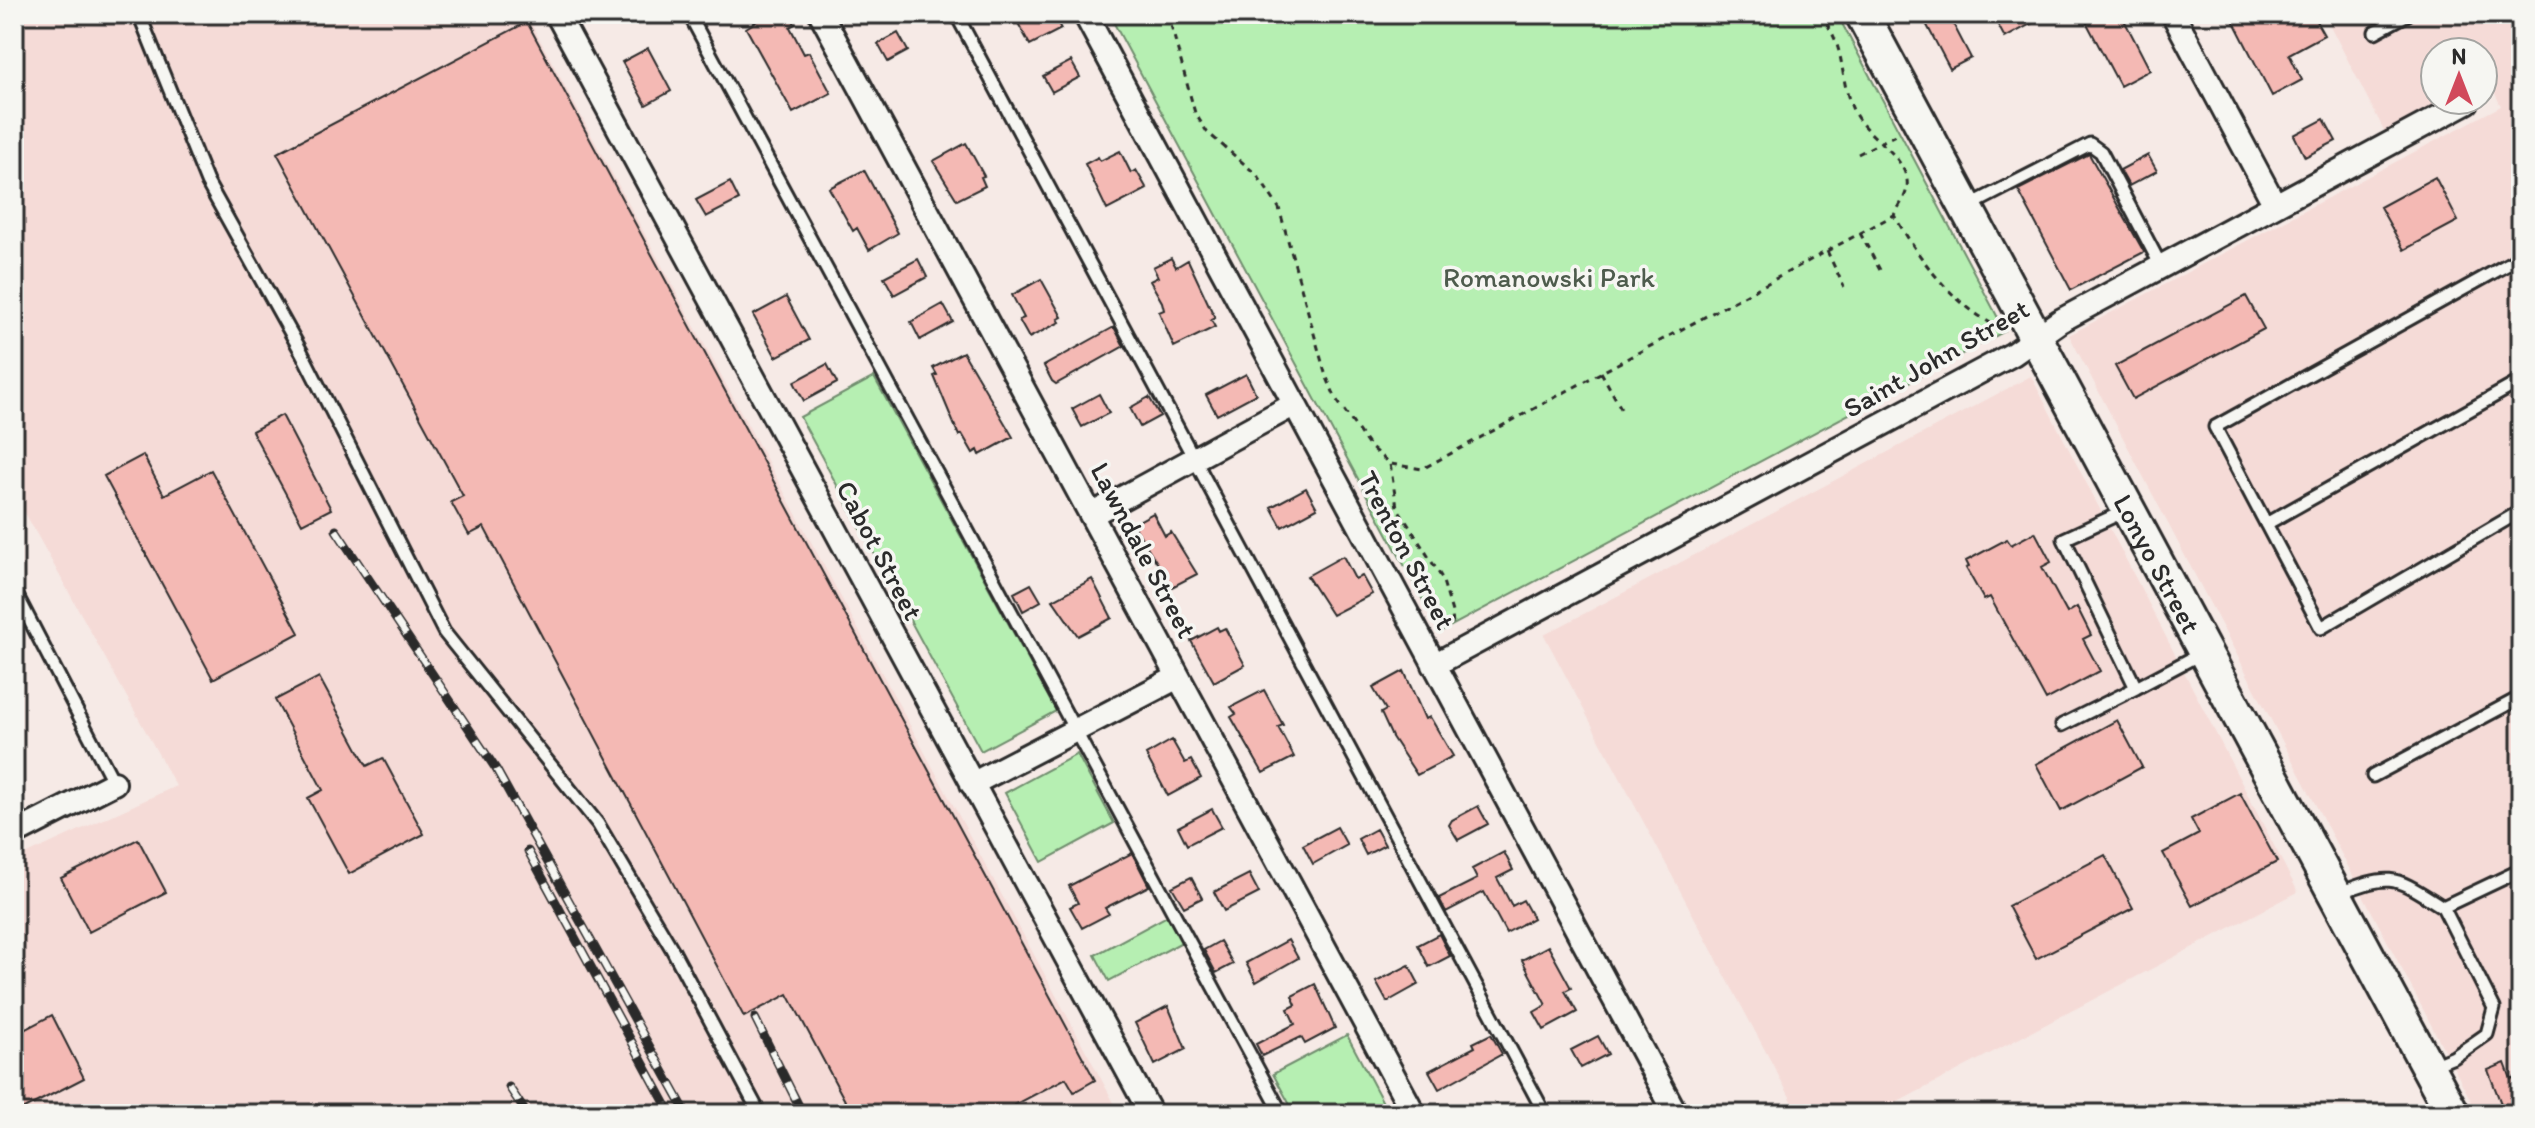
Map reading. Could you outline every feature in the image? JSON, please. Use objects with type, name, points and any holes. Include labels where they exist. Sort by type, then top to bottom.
[{"type":"street","name":"Cabot Street","points":[[557,14],[1151,1114]]},
{"type":"street","name":"Lawndale Street","points":[[821,14],[1414,1114]]},
{"type":"street","name":"Trenton Street","points":[[1085,14],[1676,1114]]},
{"type":"street","name":"Lonyo Street","points":[[1862,14],[1966,207],[2021,334],[2128,510],[2453,1114]]},
{"type":"street","points":[[2173,14],[2275,205]]},
{"type":"street","name":"Saint John Street","points":[[1434,665],[2013,354],[2021,334],[2161,266],[2441,116]]},
{"type":"street","points":[[1091,515],[1295,404]]},
{"type":"street","points":[[972,784],[1178,677]]},
{"type":"street","points":[[14,834],[114,783]]},
{"type":"lane","points":[[139,14],[207,182],[302,353],[444,632],[598,824],[672,949],[760,1114]]},
{"type":"lane","points":[[689,14],[1282,1114]]},
{"type":"lane","points":[[956,14],[1545,1114]]},
{"type":"lane","points":[[2375,32],[2408,14]]},
{"type":"lane","points":[[1966,207],[2090,144],[2101,152],[2161,266]]},
{"type":"lane","points":[[2521,257],[2215,427],[2321,628],[2521,511]]},
{"type":"lane","points":[[2266,524],[2521,381]]},
{"type":"lane","points":[[2128,510],[2064,539],[2136,688]]},
{"type":"lane","points":[[14,590],[114,783]]},
{"type":"lane","points":[[2062,725],[2204,652]]},
{"type":"lane","points":[[2373,776],[2521,697]]},
{"type":"lane","points":[[2443,907],[2521,870]]},
{"type":"lane","points":[[2334,895],[2375,879],[2397,878],[2443,907],[2494,1008],[2487,1034],[2454,1057],[2427,1067]]},
{"type":"path","points":[[1168,14],[1195,113],[1207,132],[1257,175],[1279,208],[1325,373],[1336,399],[1369,446],[1390,464],[1422,469],[1894,215],[1906,194],[1907,181],[1881,142],[1864,130],[1853,110],[1836,34],[1820,14]]},
{"type":"path","points":[[1858,154],[1920,122]]},
{"type":"path","points":[[1894,215],[1915,250],[1964,305],[2021,334]]},
{"type":"path","points":[[1860,233],[1880,270]]},
{"type":"path","points":[[1827,251],[1844,287]]},
{"type":"path","points":[[1601,372],[1624,414]]},
{"type":"path","points":[[1390,464],[1397,507],[1442,578],[1452,612],[1453,628]]},
{"type":"shaded area","points":[[14,14],[526,14],[1120,1114],[14,1114],[14,860],[176,786],[14,493]]},
{"type":"shaded area","points":[[2324,14],[2521,14],[2521,1114],[2478,1114],[2069,335],[2482,116],[2499,116],[2499,36],[2419,36],[2419,116],[2426,116],[2387,136]]},
{"type":"shaded area","points":[[2031,376],[2298,892],[1875,1114],[1799,1114],[1544,635]]},
{"type":"green space","name":"Romanowski Park","points":[[1109,14],[1837,14],[2005,331],[1440,632]]},
{"type":"green space","points":[[874,377],[1056,711],[981,751],[800,417]]},
{"type":"green space","points":[[1077,754],[1114,823],[1042,862],[1005,793]]},
{"type":"green space","points":[[1167,916],[1182,942],[1109,981],[1095,955]]},
{"type":"green space","points":[[1347,1035],[1389,1114],[1295,1114],[1273,1074]]},
{"type":"building","points":[[768,14],[790,14],[795,24],[790,27],[804,54],[809,52],[831,93],[793,113],[746,28]]},
{"type":"building","points":[[1013,14],[1053,14],[1061,29],[1030,45]]},
{"type":"building","points":[[1921,14],[1948,14],[1971,58],[1950,69]]},
{"type":"building","points":[[1992,14],[2049,14],[2005,38]]},
{"type":"building","points":[[2082,14],[2121,14],[2150,70],[2120,86]]},
{"type":"building","points":[[2230,14],[2312,14],[2324,35],[2289,54],[2302,80],[2272,96]]},
{"type":"building","points":[[527,22],[1095,1080],[1074,1092],[1066,1078],[998,1114],[852,1114],[788,994],[744,1017],[484,527],[469,535],[451,502],[463,496],[277,153]]},
{"type":"building","points":[[898,33],[908,51],[888,62],[878,44]]},
{"type":"building","points":[[648,48],[671,91],[646,105],[622,62]]},
{"type":"building","points":[[1071,61],[1080,77],[1052,92],[1043,76]]},
{"type":"building","points":[[2324,119],[2336,141],[2305,157],[2294,135]]},
{"type":"building","points":[[966,143],[984,176],[981,177],[985,186],[957,200],[933,161]]},
{"type":"building","points":[[1120,151],[1131,173],[1136,170],[1147,189],[1107,210],[1085,164],[1098,157],[1100,161]]},
{"type":"building","points":[[2089,154],[2144,252],[2071,290],[2018,190]]},
{"type":"building","points":[[2148,155],[2157,171],[2129,186],[2120,170]]},
{"type":"building","points":[[864,170],[898,233],[869,250],[857,228],[853,231],[829,188]]},
{"type":"building","points":[[2435,177],[2458,221],[2404,250],[2380,207]]},
{"type":"building","points":[[730,182],[739,200],[706,217],[696,200]]},
{"type":"building","points":[[1171,258],[1176,267],[1188,260],[1215,318],[1211,320],[1215,327],[1174,347],[1159,312],[1164,310],[1162,302],[1150,281],[1158,277],[1153,267]]},
{"type":"building","points":[[918,259],[927,277],[894,295],[884,277]]},
{"type":"building","points":[[1041,279],[1062,317],[1058,319],[1060,322],[1029,338],[1019,320],[1024,318],[1012,295]]},
{"type":"building","points":[[2246,296],[2264,329],[2133,399],[2115,366]]},
{"type":"building","points":[[786,297],[809,340],[776,357],[753,315]]},
{"type":"building","points":[[943,304],[953,322],[920,340],[911,322]]},
{"type":"building","points":[[1114,327],[1124,346],[1056,384],[1052,381],[1044,366]]},
{"type":"building","points":[[963,352],[1013,437],[980,455],[978,450],[973,453],[962,434],[959,436],[934,376],[937,375],[933,368]]},
{"type":"building","points":[[827,364],[837,383],[804,401],[794,382]]},
{"type":"building","points":[[1246,374],[1256,394],[1217,415],[1206,395]]},
{"type":"building","points":[[1099,394],[1109,413],[1082,427],[1072,409]]},
{"type":"building","points":[[1149,397],[1160,416],[1140,427],[1130,408]]},
{"type":"building","points":[[282,415],[331,509],[302,524],[252,431]]},
{"type":"building","points":[[143,455],[164,495],[211,470],[299,633],[213,679],[104,476]]},
{"type":"building","points":[[1306,488],[1317,508],[1282,527],[1271,507]]},
{"type":"building","points":[[1153,513],[1165,536],[1171,532],[1197,574],[1172,587],[1133,524]]},
{"type":"building","points":[[2035,532],[2051,562],[2042,567],[2067,613],[2077,607],[2091,635],[2083,639],[2100,671],[2046,700],[1990,597],[1984,600],[1966,568],[1969,567],[1966,561],[2007,539],[2011,545]]},
{"type":"building","points":[[1343,556],[1355,579],[1362,576],[1372,594],[1332,615],[1307,576]]},
{"type":"building","points":[[1092,579],[1112,618],[1078,636],[1053,600]]},
{"type":"building","points":[[1031,584],[1041,601],[1023,611],[1014,593]]},
{"type":"building","points":[[1217,627],[1219,631],[1225,628],[1245,665],[1214,682],[1191,641]]},
{"type":"building","points":[[1404,671],[1425,719],[1430,717],[1453,756],[1417,775],[1392,737],[1381,713],[1386,710],[1373,688]]},
{"type":"building","points":[[319,677],[367,766],[383,758],[424,834],[349,874],[308,798],[323,790],[275,700]]},
{"type":"building","points":[[1264,690],[1283,725],[1278,727],[1294,757],[1263,773],[1231,717],[1236,714],[1231,707]]},
{"type":"building","points":[[2117,720],[2142,767],[2061,811],[2036,764]]},
{"type":"building","points":[[1172,740],[1185,763],[1191,760],[1201,778],[1168,796],[1146,755]]},
{"type":"building","points":[[2240,793],[2277,862],[2192,906],[2163,853],[2199,834],[2191,819]]},
{"type":"building","points":[[1478,806],[1488,824],[1458,840],[1449,825],[1452,820]]},
{"type":"building","points":[[1212,809],[1222,827],[1187,845],[1178,827]]},
{"type":"building","points":[[1337,827],[1347,845],[1313,864],[1303,845]]},
{"type":"building","points":[[1376,829],[1385,845],[1366,855],[1358,839]]},
{"type":"building","points":[[138,839],[166,892],[89,932],[61,878]]},
{"type":"building","points":[[1504,852],[1513,870],[1497,878],[1512,906],[1523,900],[1533,918],[1506,933],[1484,892],[1446,912],[1439,898],[1477,879],[1472,869]]},
{"type":"building","points":[[1132,853],[1149,886],[1105,908],[1109,914],[1082,928],[1070,907],[1078,903],[1069,886]]},
{"type":"building","points":[[2105,855],[2133,908],[2036,959],[2008,906]]},
{"type":"building","points":[[1249,874],[1259,893],[1224,911],[1214,892]]},
{"type":"building","points":[[1191,877],[1202,898],[1184,907],[1172,887]]},
{"type":"building","points":[[1439,934],[1450,956],[1429,967],[1418,945]]},
{"type":"building","points":[[1288,940],[1298,958],[1256,982],[1246,963]]},
{"type":"building","points":[[1220,941],[1233,964],[1216,973],[1204,950]]},
{"type":"building","points":[[1548,946],[1571,988],[1565,991],[1577,1012],[1544,1030],[1534,1012],[1546,1005],[1522,960]]},
{"type":"building","points":[[1409,965],[1419,984],[1387,1002],[1376,982]]},
{"type":"building","points":[[1315,984],[1335,1028],[1305,1044],[1301,1037],[1262,1056],[1256,1044],[1295,1024],[1288,1009],[1296,1005],[1292,996]]},
{"type":"building","points":[[1168,1006],[1186,1049],[1155,1065],[1135,1023]]},
{"type":"building","points":[[52,1015],[84,1078],[14,1114],[14,1035]]},
{"type":"building","points":[[1491,1034],[1502,1054],[1439,1089],[1429,1071],[1475,1047],[1473,1043]]},
{"type":"building","points":[[1598,1036],[1608,1054],[1581,1068],[1571,1050]]},
{"type":"building","points":[[2505,1063],[2511,1079],[2521,1075],[2521,1114],[2505,1114],[2488,1070]]},
{"type":"railway","points":[[336,530],[496,769],[687,1114]]},
{"type":"railway","points":[[528,851],[671,1114]]},
{"type":"railway","points":[[755,1018],[803,1114]]},
{"type":"railway","points":[[509,1087],[527,1114]]}]
